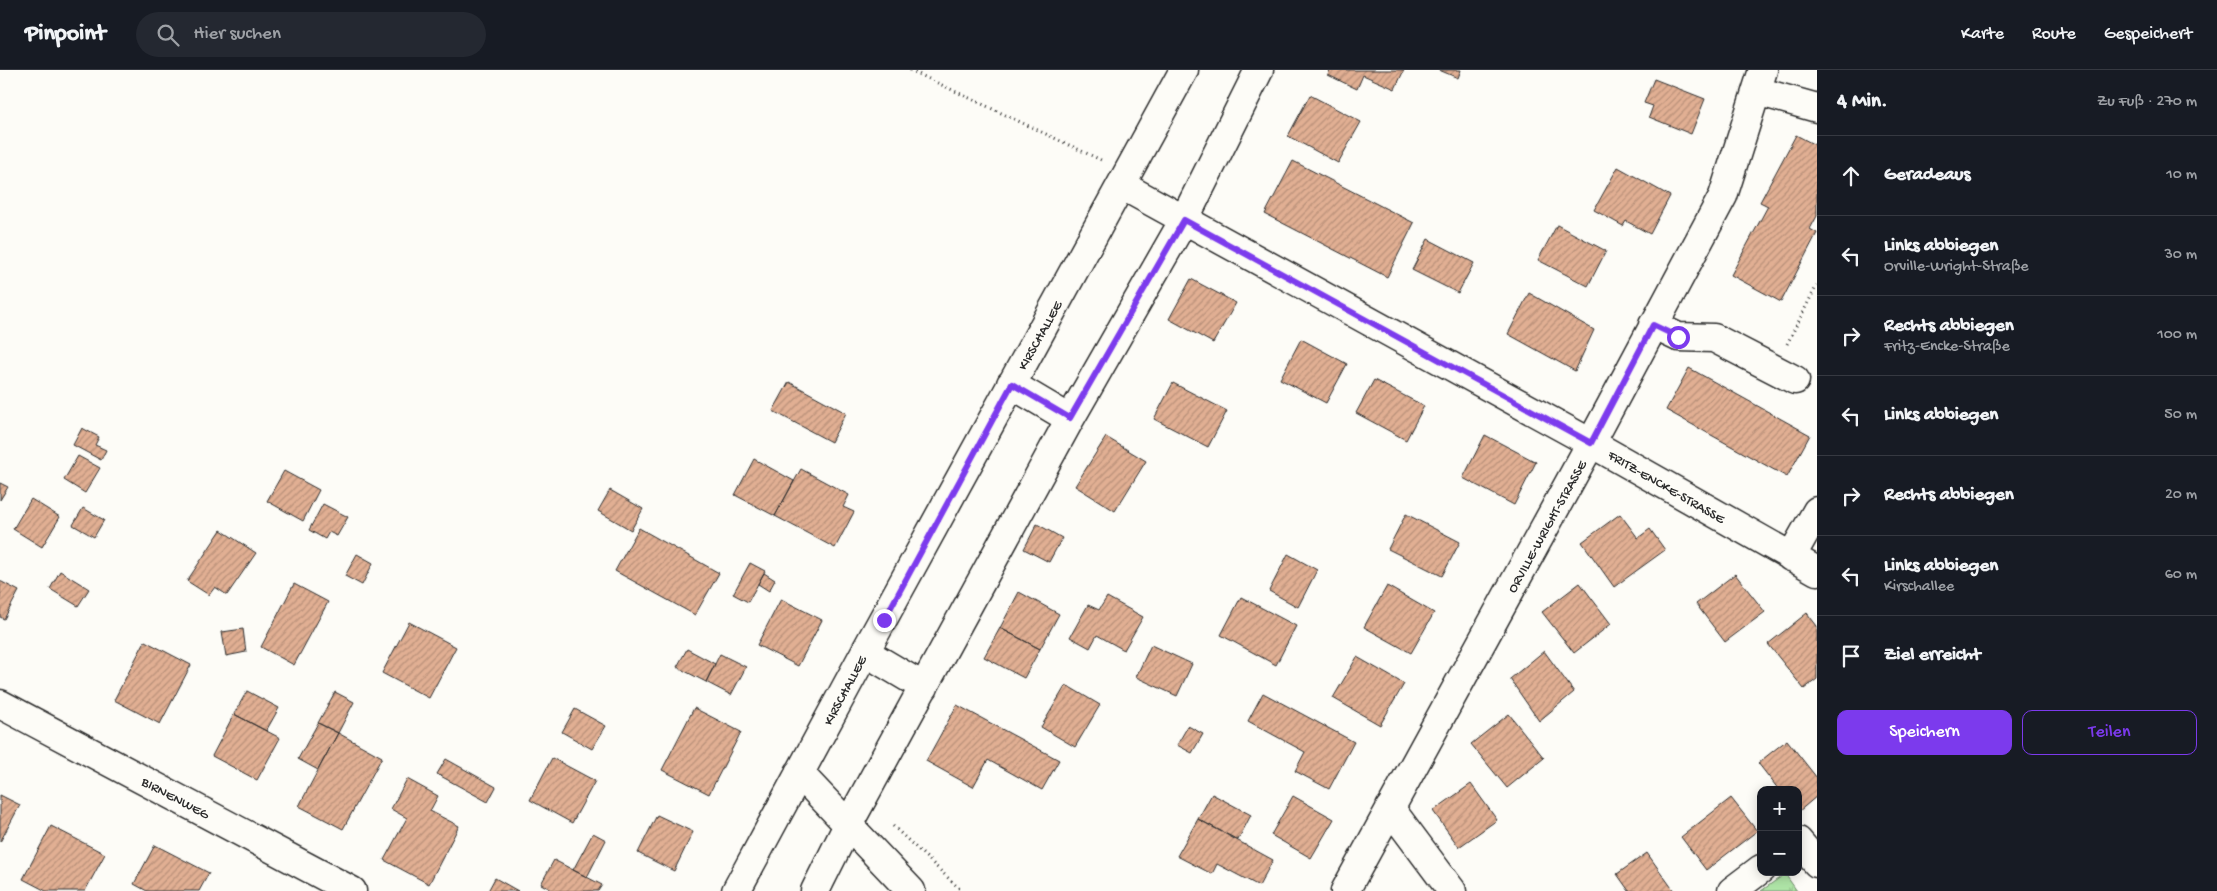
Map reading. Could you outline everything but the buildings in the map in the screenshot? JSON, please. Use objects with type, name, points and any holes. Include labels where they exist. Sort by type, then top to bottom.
[{"type":"street","name":"KIRSCHALLEE","points":[[736,891],[1012,384],[1126,180],[1184,70]]},
{"type":"street","points":[[815,891],[848,825],[864,799],[1070,418],[1184,220],[1259,70]]},
{"type":"street","points":[[1760,80],[1817,108]]},
{"type":"street","name":"ORVILLE-WRIGHT-STRASSE","points":[[1345,891],[1591,443],[1723,196],[1760,80]]},
{"type":"street","name":"FRITZ-ENCKE-STRASSE","points":[[1126,180],[1184,220],[1591,443],[1817,571]]},
{"type":"street","points":[[1653,325],[1678,337],[1714,338],[1785,375]]},
{"type":"street","points":[[1012,384],[1070,418]]},
{"type":"street","points":[[1791,557],[1817,511]]},
{"type":"street","points":[[865,652],[924,687]]},
{"type":"street","name":"BIRNENWEG","points":[[0,704],[352,891]]},
{"type":"street","points":[[799,773],[911,891]]},
{"type":"street","points":[[1390,808],[1452,891]]},
{"type":"street","points":[[1802,846],[1817,863]]},
{"type":"street","points":[[1732,891],[1757,872]]},
{"type":"path","points":[[910,70],[1126,180]]},
{"type":"path","points":[[1785,375],[1817,285]]},
{"type":"path","points":[[864,799],[962,891]]},
{"type":"green space","points":[[1782,876],[1786,876],[1797,891],[1761,891]]},
{"type":"route","points":[[884,620],[1012,384],[1070,418],[1184,220],[1591,443],[1653,325],[1678,337]]}]
